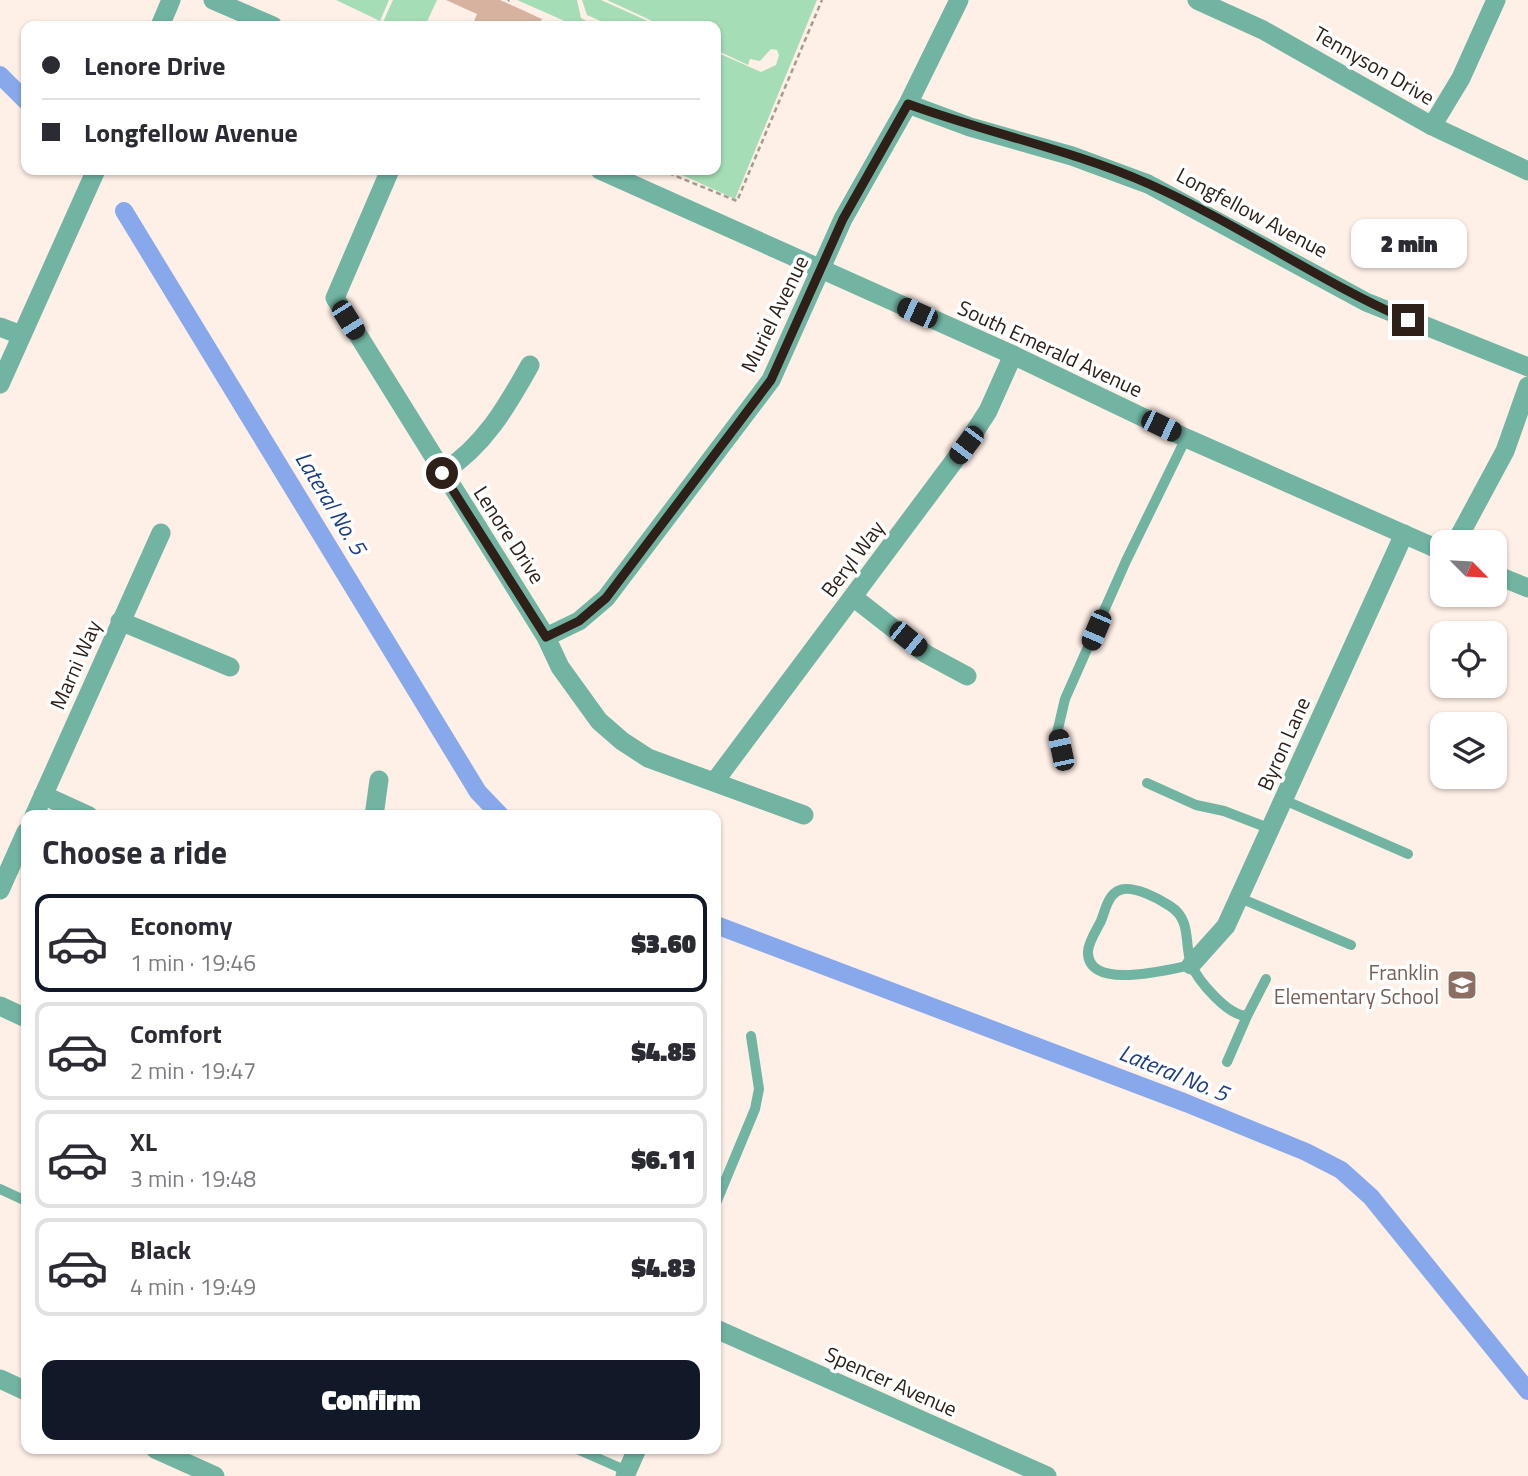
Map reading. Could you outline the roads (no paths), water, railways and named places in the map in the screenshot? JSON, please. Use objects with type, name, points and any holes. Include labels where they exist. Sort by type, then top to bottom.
[{"type":"street","points":[[162,21],[172,0]]},
{"type":"street","points":[[213,0],[261,21]]},
{"type":"street","name":"Muriel Avenue","points":[[546,637],[579,621],[606,598],[771,380],[843,219],[908,104],[959,0]]},
{"type":"street","name":"Tennyson Drive","points":[[1197,0],[1304,51],[1433,126],[1528,171]]},
{"type":"street","points":[[1433,126],[1466,69],[1496,0]]},
{"type":"street","name":"Longfellow Avenue","points":[[908,104],[970,127],[1072,156],[1148,184],[1366,302],[1528,367]]},
{"type":"street","points":[[0,384],[94,175]]},
{"type":"street","name":"Lenore Drive","points":[[388,175],[335,298],[546,637],[559,667],[599,721],[648,758],[804,815]]},
{"type":"street","name":"South Emerald Avenue","points":[[611,175],[1013,355],[1186,438],[1430,546]]},
{"type":"street","points":[[0,327],[21,335]]},
{"type":"street","name":"Beryl Way","points":[[715,781],[966,445],[988,411],[1013,355]]},
{"type":"street","points":[[442,473],[461,461],[485,438],[530,365]]},
{"type":"street","points":[[1463,530],[1505,451],[1528,386]]},
{"type":"street","name":"Marni Way","points":[[37,810],[161,533]]},
{"type":"street","name":"Byron Lane","points":[[1191,965],[1226,926],[1240,898],[1404,534]]},
{"type":"street","points":[[1507,579],[1528,588]]},
{"type":"street","points":[[853,597],[926,654],[967,676]]},
{"type":"street","points":[[120,621],[230,667]]},
{"type":"street","points":[[375,810],[379,780]]},
{"type":"street","points":[[43,795],[76,810]]},
{"type":"street","points":[[0,890],[21,843]]},
{"type":"street","points":[[0,1006],[21,1016]]},
{"type":"street","name":"Spencer Avenue","points":[[721,1331],[1047,1476]]},
{"type":"street","points":[[0,1379],[21,1389]]},
{"type":"street","points":[[166,1454],[215,1476]]},
{"type":"street","points":[[626,1474],[635,1454]]},
{"type":"lane","points":[[1061,750],[1058,733],[1065,699],[1126,561],[1186,438]]},
{"type":"lane","points":[[1147,783],[1196,805],[1224,811],[1271,829]]},
{"type":"lane","points":[[1284,800],[1408,854]]},
{"type":"lane","points":[[1191,965],[1133,974],[1111,975],[1098,970],[1090,961],[1088,950],[1112,895],[1121,890],[1133,890],[1171,906],[1181,916],[1186,930],[1191,965],[1226,1009],[1247,1016]]},
{"type":"lane","points":[[1240,898],[1351,945]]},
{"type":"lane","points":[[1227,1062],[1266,979]]},
{"type":"lane","points":[[721,1191],[755,1109],[760,1089],[751,1037]]},
{"type":"lane","points":[[0,1189],[21,1198]]},
{"type":"lane","points":[[587,1454],[626,1474]]},
{"type":"waterway","name":"Lateral No. 5","points":[[0,75],[21,96]]},
{"type":"waterway","name":"Lateral No. 5","points":[[124,211],[478,792],[495,810]]},
{"type":"waterway","name":"Lateral No. 5","points":[[721,927],[1186,1103],[1306,1152],[1341,1170],[1371,1197],[1528,1391]]},
{"type":"place","name":"Franklin Elementary School","points":[[1462,985]]}]
